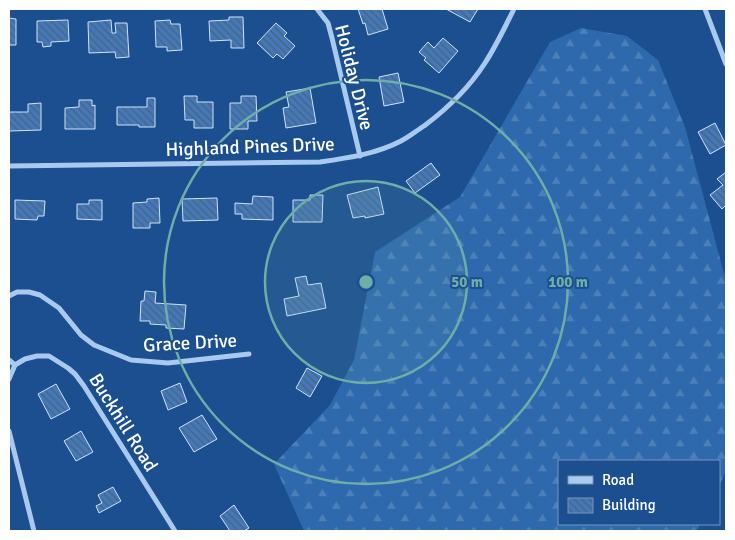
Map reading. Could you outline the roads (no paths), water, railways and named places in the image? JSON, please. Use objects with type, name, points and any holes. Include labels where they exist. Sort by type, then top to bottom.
[{"type":"street","name":"Holiday Drive","points":[[318,9],[328,23],[360,156]]},
{"type":"street","name":"Highland Pines Drive","points":[[9,166],[320,162],[360,156],[402,140],[431,120],[462,93],[486,62],[514,9]]},
{"type":"street","points":[[706,9],[726,64]]},
{"type":"street","name":"Grace Drive","points":[[9,296],[17,292],[29,292],[40,295],[59,308],[81,335],[94,345],[131,360],[168,362],[248,354]]},
{"type":"street","name":"Buckhill Road","points":[[15,365],[25,359],[49,356],[75,374],[175,531]]},
{"type":"street","points":[[9,360],[15,365],[9,378]]},
{"type":"street","points":[[9,431],[34,531]]}]
